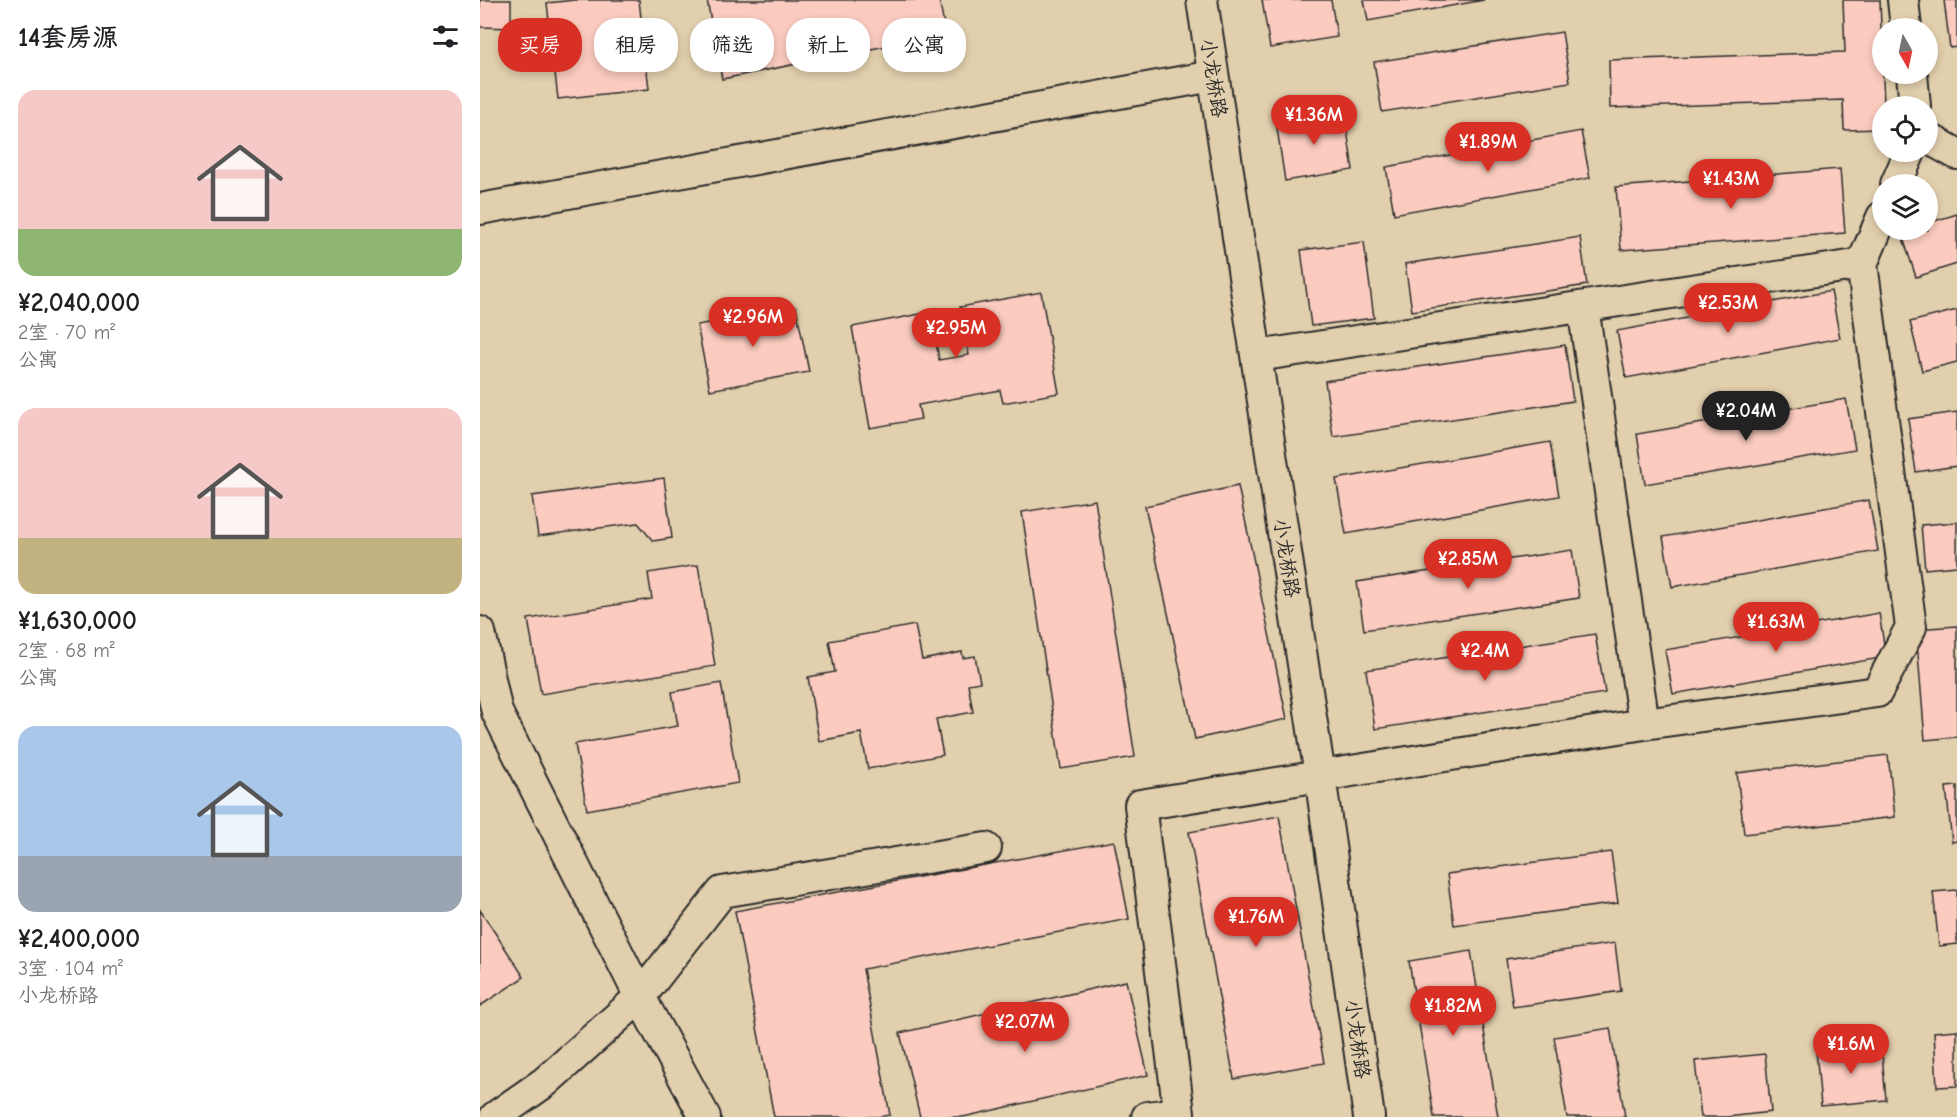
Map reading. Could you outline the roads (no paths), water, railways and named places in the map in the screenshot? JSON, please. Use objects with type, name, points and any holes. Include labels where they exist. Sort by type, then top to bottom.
[{"type":"street","name":"小龙桥路","points":[[1202,0],[1320,776],[1369,1117]]},
{"type":"street","points":[[1903,0],[1905,18]]},
{"type":"street","points":[[480,209],[1213,76]]},
{"type":"street","points":[[1938,144],[1957,154]]},
{"type":"street","points":[[1147,1117],[1179,1113],[1140,805],[1644,724],[1877,692],[1911,627],[1862,264],[1872,240]]},
{"type":"street","points":[[1257,356],[1862,264]]},
{"type":"street","points":[[1583,307],[1644,724]]},
{"type":"street","points":[[480,632],[497,712],[640,997],[705,1117]]},
{"type":"street","points":[[495,1117],[545,1082],[640,997],[722,892],[986,848]]}]
